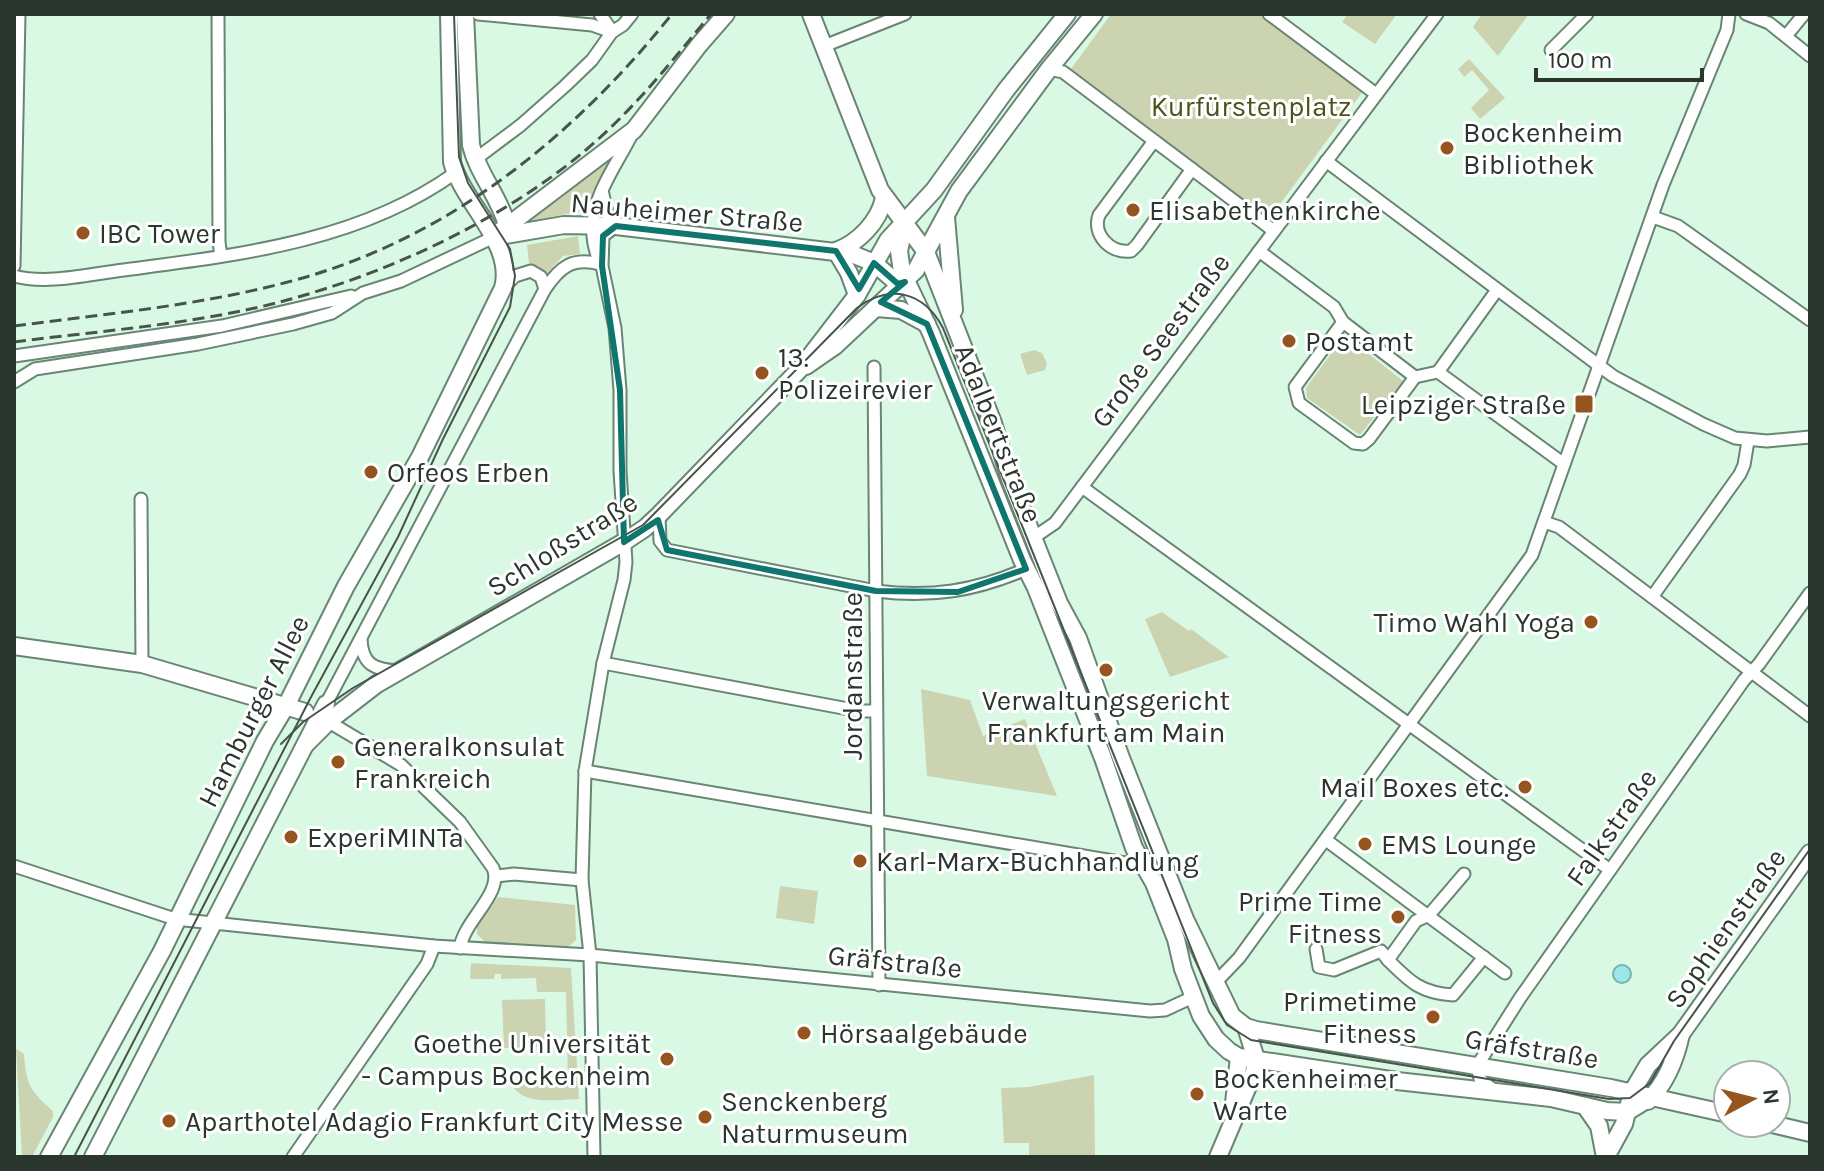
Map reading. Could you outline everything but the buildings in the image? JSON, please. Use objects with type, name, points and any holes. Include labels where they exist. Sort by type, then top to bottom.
[{"type":"street","points":[[14,266],[19,14]]},
{"type":"street","points":[[218,14],[221,256]]},
{"type":"street","points":[[449,14],[450,143],[455,173],[494,237],[505,268],[503,288]]},
{"type":"street","points":[[465,14],[468,128],[476,162],[501,205],[507,225]]},
{"type":"street","points":[[478,14],[592,25],[612,32]]},
{"type":"street","points":[[600,14],[612,32]]},
{"type":"street","points":[[476,162],[565,86],[632,14]]},
{"type":"street","points":[[594,1157],[590,955],[582,880],[585,771],[603,663],[624,580],[624,542],[616,343],[591,225],[602,190],[634,130],[726,14]]},
{"type":"street","name":"Adalbertstraße","points":[[811,14],[884,198],[905,223],[926,252],[1033,538],[1059,603],[1078,638],[1081,653],[1185,919],[1228,1010],[1246,1027],[1249,1053],[1220,1043],[1208,1028],[1193,997],[1176,939],[1154,883],[1139,858],[1065,662],[927,324],[905,282],[899,262],[905,223]]},
{"type":"street","points":[[824,46],[905,14]]},
{"type":"street","name":"Schloßstraße","points":[[270,732],[320,714],[377,684],[645,528],[801,368],[857,295],[893,233],[931,194],[1006,90],[1067,14]]},
{"type":"street","name":"Schloßstraße","points":[[801,368],[835,346],[916,270],[959,191],[1049,69],[1094,14]]},
{"type":"street","name":"Große Seestraße","points":[[1024,564],[1029,542],[1055,523],[1437,14]]},
{"type":"street","points":[[1551,50],[1587,14]]},
{"type":"street","points":[[1215,983],[1239,958],[1527,564],[1570,453],[1674,157],[1727,30],[1729,14]]},
{"type":"street","points":[[1746,14],[1760,18],[1810,56]]},
{"type":"street","points":[[1786,36],[1804,14]]},
{"type":"street","points":[[1275,16],[1376,94]]},
{"type":"street","points":[[1049,69],[1063,72],[1274,231]]},
{"type":"street","points":[[14,356],[222,326],[401,281],[494,237],[634,130]]},
{"type":"street","points":[[1154,141],[1099,215],[1095,225],[1099,236],[1117,251],[1131,251],[1137,245],[1192,169]]},
{"type":"street","points":[[1326,161],[1600,368],[1735,438],[1748,441],[1810,437]]},
{"type":"street","points":[[14,276],[40,279],[76,276],[271,248],[390,210],[455,173]]},
{"type":"street","points":[[601,265],[603,236],[616,226],[607,213],[602,190]]},
{"type":"street","points":[[857,295],[836,251],[850,246],[862,235],[882,207],[884,198],[895,201],[931,194]]},
{"type":"street","points":[[946,214],[954,323]]},
{"type":"street","points":[[1653,217],[1678,226],[1810,320]]},
{"type":"street","name":"Nauheimer Straße","points":[[494,237],[552,226],[591,225],[836,251],[874,263],[899,262],[926,252]]},
{"type":"street","points":[[1259,251],[1334,307],[1343,322],[1415,377]]},
{"type":"street","points":[[320,714],[545,289],[565,265],[583,260],[601,265]]},
{"type":"street","name":"Nauheimer Straße","points":[[874,263],[896,282],[905,282]]},
{"type":"street","points":[[503,288],[515,276],[531,271],[541,277],[545,289]]},
{"type":"street","name":"Hamburger Allee","points":[[49,1157],[162,951],[175,919],[270,732],[346,586],[420,457],[503,288]]},
{"type":"street","points":[[1343,322],[1295,387],[1299,403],[1354,443],[1363,444],[1415,377],[1438,372],[1497,290]]},
{"type":"street","points":[[14,382],[35,369],[205,343],[293,324],[332,313],[363,293]]},
{"type":"street","points":[[876,308],[901,310],[927,324]]},
{"type":"street","name":"Jordanstraße","points":[[874,367],[879,985]]},
{"type":"street","points":[[1438,372],[1564,464]]},
{"type":"street","points":[[1652,597],[1740,474],[1748,441]]},
{"type":"street","points":[[1082,487],[1610,870]]},
{"type":"street","points":[[141,499],[142,664]]},
{"type":"street","points":[[659,515],[660,541],[667,550],[898,594],[958,592],[1024,564]]},
{"type":"street","points":[[1544,522],[1559,527],[1810,716]]},
{"type":"street","points":[[1012,535],[1033,538]]},
{"type":"street","name":"Falkstraße","points":[[1477,1066],[1520,998],[1610,870],[1810,593]]},
{"type":"street","points":[[361,638],[362,652],[377,669],[400,671]]},
{"type":"street","points":[[14,646],[142,664],[320,714],[401,765],[460,822],[496,876]]},
{"type":"street","points":[[1065,662],[1068,653],[1081,653]]},
{"type":"street","points":[[603,663],[859,711],[876,711]]},
{"type":"street","name":"Schloßstraße","points":[[213,923],[320,714]]},
{"type":"street","points":[[585,771],[1125,863],[1139,858]]},
{"type":"street","points":[[1129,830],[1140,835],[1147,831],[1148,824]]},
{"type":"street","points":[[1326,840],[1505,973]]},
{"type":"street","name":"Sophienstraße","points":[[1606,1157],[1625,1118],[1632,1092],[1648,1065],[1681,1034],[1810,853]]},
{"type":"street","name":"Gräfstraße","points":[[14,866],[175,919],[434,946],[590,955],[1150,1011],[1165,1010],[1193,997]]},
{"type":"street","points":[[496,876],[514,874],[582,880]]},
{"type":"street","points":[[1388,960],[1416,921],[1429,915],[1464,874]]},
{"type":"street","points":[[460,948],[464,932],[491,893],[496,876]]},
{"type":"street","points":[[93,1157],[213,923]]},
{"type":"street","points":[[293,1157],[427,964],[434,946]]},
{"type":"street","points":[[1316,949],[1319,967],[1334,970],[1381,951],[1417,988],[1453,995],[1484,957]]},
{"type":"street","name":"Gräfstraße","points":[[1246,1027],[1632,1092],[1712,1110]]},
{"type":"street","name":"Sophienstraße","points":[[1653,1096],[1665,1079],[1681,1034]]},
{"type":"street","name":"Gräfstraße","points":[[1249,1053],[1264,1037],[1283,1035]]},
{"type":"street","points":[[1218,1157],[1249,1053]]},
{"type":"street","name":"Gräfstraße","points":[[1249,1053],[1391,1080],[1551,1098],[1625,1118]]},
{"type":"street","points":[[1477,1066],[1480,1079],[1495,1091]]},
{"type":"street","points":[[1625,1118],[1653,1096]]},
{"type":"street","name":"Gräfstraße","points":[[1585,1106],[1599,1126],[1606,1157]]},
{"type":"highlighted area","points":[[616,226],[836,251],[859,289],[874,263],[898,284],[905,282],[881,302],[927,324],[1026,569],[958,592],[876,591],[667,550],[658,520],[624,542],[620,390],[602,266],[603,236]]},
{"type":"green space","name":"Kurfürstenplatz","points":[[1111,14],[1258,14],[1364,90],[1269,219],[1071,69]]},
{"type":"green space","points":[[1348,14],[1397,14],[1375,44],[1342,22]]},
{"type":"green space","points":[[1482,14],[1529,14],[1498,56],[1473,27]]},
{"type":"green space","points":[[1469,59],[1505,98],[1480,119],[1471,108],[1489,90],[1472,70],[1464,77],[1458,69]]},
{"type":"green space","points":[[615,153],[587,210],[531,221],[529,218]]},
{"type":"green space","points":[[578,236],[580,254],[563,256],[545,275],[529,263],[527,245]]},
{"type":"green space","points":[[1346,336],[1403,381],[1360,435],[1307,398],[1306,388]]},
{"type":"green space","points":[[1034,350],[1042,353],[1047,363],[1045,370],[1027,375],[1020,354]]},
{"type":"green space","points":[[1162,612],[1229,657],[1170,677],[1145,619]]},
{"type":"green space","points":[[921,689],[970,700],[983,736],[1025,719],[1057,796],[927,776]]},
{"type":"green space","points":[[780,886],[818,891],[814,924],[776,918]]},
{"type":"green space","points":[[498,897],[575,905],[576,940],[566,949],[486,943],[477,934],[477,925]]},
{"type":"green space","points":[[471,963],[571,968],[579,1099],[533,1099],[524,1096],[511,1084],[515,1081],[568,1082],[566,992],[537,992],[536,978],[501,979],[501,974],[495,974],[494,979],[470,979]]},
{"type":"green space","points":[[545,999],[546,1047],[504,1048],[502,1000]]},
{"type":"green space","points":[[16,1049],[24,1054],[31,1087],[53,1111],[53,1117],[32,1157],[22,1157]]},
{"type":"green space","points":[[1094,1075],[1095,1156],[1029,1157],[1029,1143],[1004,1143],[1001,1088],[1029,1087]]},
{"type":"water","points":[[1618,965],[1626,965],[1631,974],[1629,981],[1618,983],[1613,978],[1613,970]]},
{"type":"tram line","points":[[74,1157],[311,697],[398,537],[443,439],[510,307],[515,276],[510,249],[468,183],[459,157],[454,14]]},
{"type":"tram line","points":[[281,744],[303,722],[353,688],[643,525],[857,308],[869,300],[894,294],[916,299],[926,306],[943,328],[1213,1003],[1227,1025],[1251,1040],[1609,1099],[1630,1098],[1650,1083],[1674,1041],[1810,849]]},
{"type":"railway","points":[[14,326],[150,309],[251,291],[342,265],[398,242],[450,214],[500,181],[547,144],[591,104],[672,14]]},
{"type":"railway","points":[[14,342],[153,325],[257,308],[369,273],[447,239],[521,198],[587,149],[637,101],[711,14]]},
{"type":"place","name":"Bockenheim Bibliothek","points":[[1447,148]]},
{"type":"place","name":"Elisabethenkirche","points":[[1133,210]]},
{"type":"place","name":"IBC Tower","points":[[83,233]]},
{"type":"place","name":"Postamt","points":[[1289,341]]},
{"type":"place","name":"13. Polizeirevier","points":[[762,373]]},
{"type":"place","name":"Leipziger Straße","points":[[1584,404]]},
{"type":"place","name":"Orfeos Erben","points":[[371,472]]},
{"type":"place","name":"Timo Wahl Yoga","points":[[1591,622]]},
{"type":"place","name":"Verwaltungsgericht Frankfurt am Main","points":[[1106,670]]},
{"type":"place","name":"Generalkonsulat Frankreich","points":[[338,762]]},
{"type":"place","name":"Mail Boxes etc.","points":[[1525,787]]},
{"type":"place","name":"ExperiMINTa","points":[[291,837]]},
{"type":"place","name":"EMS Lounge","points":[[1365,844]]},
{"type":"place","name":"Karl-Marx-Buchhandlung","points":[[860,861]]},
{"type":"place","name":"Prime Time Fitness","points":[[1398,917]]},
{"type":"place","name":"Primetime Fitness","points":[[1433,1017]]},
{"type":"place","name":"Hörsaalgebäude","points":[[804,1033]]},
{"type":"place","name":"Goethe Universität - Campus Bockenheim","points":[[667,1059]]},
{"type":"place","name":"Bockenheimer Warte","points":[[1197,1094]]},
{"type":"place","name":"Senckenberg Naturmuseum","points":[[705,1117]]},
{"type":"place","name":"Aparthotel Adagio Frankfurt City Messe","points":[[169,1121]]}]
